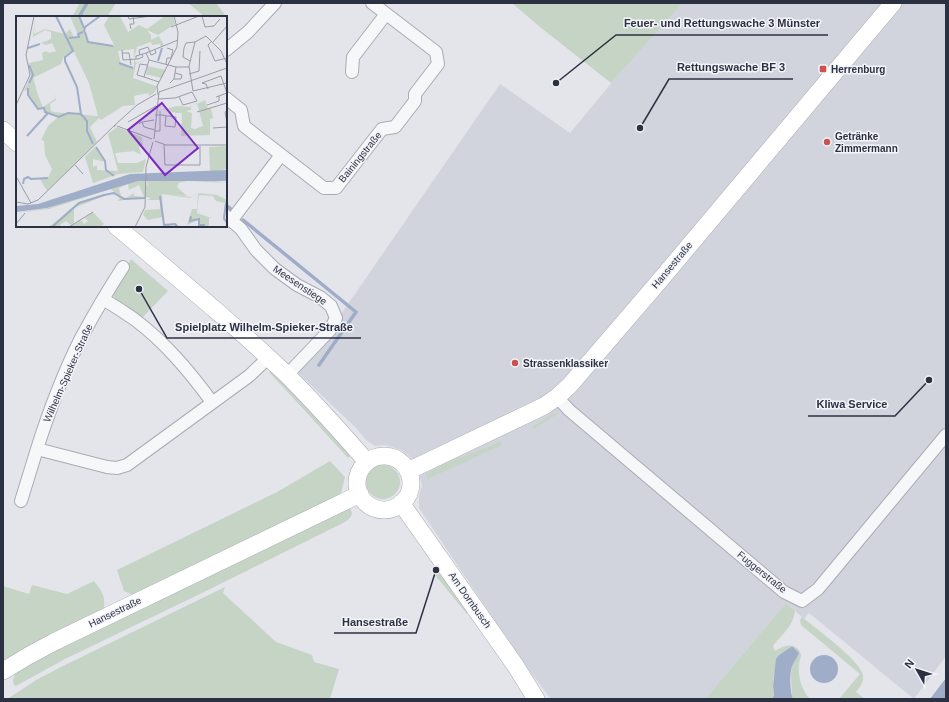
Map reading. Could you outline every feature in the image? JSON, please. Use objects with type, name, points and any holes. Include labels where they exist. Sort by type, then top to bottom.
[{"type":"main road","name":"Hansestraße","points":[[408,471],[538,409],[557,397],[581,373],[893,3]]},
{"type":"main road","points":[[3,130],[16,142]]},
{"type":"main road","points":[[117,227],[246,337],[287,375],[367,462]]},
{"type":"main road","points":[[382,456],[391,457],[398,460],[408,471],[410,478],[409,492],[401,504],[389,509],[382,509],[375,508],[363,500],[360,494],[357,479],[367,462],[382,456]]},
{"type":"main road","name":"Hansestraße","points":[[3,671],[60,639],[360,494]]},
{"type":"main road","name":"Am Dornbusch","points":[[401,504],[515,665],[536,699]]},
{"type":"street","points":[[227,49],[248,32],[275,3]]},
{"type":"street","name":"Bainingstraße","points":[[227,99],[241,110],[244,126],[324,188],[336,188],[382,129],[395,127],[415,101],[415,94],[438,64],[436,52],[372,3]]},
{"type":"street","points":[[352,72],[353,57],[386,14]]},
{"type":"street","points":[[229,219],[281,155]]},
{"type":"street","name":"Meesenstiege","points":[[229,219],[241,229],[256,250],[274,269],[297,285],[320,296],[331,306],[336,318],[330,330],[287,375]]},
{"type":"street","name":"Wilhelm-Spieker-Straße","points":[[21,501],[49,413],[68,367],[81,339],[103,299],[123,267]]},
{"type":"street","points":[[103,299],[134,319],[164,344],[212,402]]},
{"type":"street","points":[[37,449],[107,467],[117,468],[127,465],[249,376],[268,358]]},
{"type":"street","name":"Fuggerstraße","points":[[557,397],[569,410],[784,592],[802,601],[818,589],[946,435]]},
{"type":"shaded area","points":[[683,3],[946,3],[946,656],[914,699],[809,613],[804,619],[786,603],[705,699],[551,699],[522,661],[419,508],[419,495],[422,486],[417,467],[413,460],[401,450],[385,445],[375,446],[366,440],[356,428],[294,369],[330,330],[500,84],[570,133],[618,75]]},
{"type":"green space","points":[[80,3],[116,3],[108,16],[73,16]]},
{"type":"green space","points":[[188,3],[216,3],[225,15],[223,16],[204,16]]},
{"type":"green space","points":[[512,3],[683,3],[611,83]]},
{"type":"green space","points":[[131,259],[168,291],[141,319],[117,301],[113,295],[113,288]]},
{"type":"green space","points":[[272,371],[340,443],[350,456],[348,458],[269,372]]},
{"type":"green space","points":[[553,413],[559,413],[534,429],[532,426]]},
{"type":"green space","points":[[501,441],[502,445],[428,479],[426,474],[438,467]]},
{"type":"green space","points":[[377,448],[394,450],[408,458],[390,452],[373,450]]},
{"type":"green space","points":[[330,461],[345,477],[341,493],[331,500],[135,596],[124,591],[117,570],[277,492]]},
{"type":"green space","points":[[380,465],[386,465],[390,466],[397,472],[400,482],[399,489],[393,496],[386,499],[380,499],[376,498],[369,492],[366,485],[366,479],[367,475],[373,468]]},
{"type":"green space","points":[[359,507],[374,512],[394,516],[375,516]]},
{"type":"green space","points":[[350,508],[352,515],[345,522],[65,659],[16,686],[14,685],[13,680],[16,672],[49,653]]},
{"type":"green space","points":[[439,572],[468,613],[467,614],[435,575]]},
{"type":"green space","points":[[94,581],[103,595],[104,612],[3,665],[3,586],[29,594],[32,585],[67,594]]},
{"type":"green space","points":[[225,587],[223,593],[276,642],[312,655],[314,662],[339,669],[330,699],[7,699],[38,679],[63,666]]},
{"type":"green space","points":[[786,603],[795,611],[794,617],[790,626],[773,646],[775,651],[789,646],[798,649],[801,655],[799,674],[802,687],[810,699],[793,699],[792,697],[792,664],[799,655],[791,647],[779,655],[774,678],[774,694],[772,699],[705,699]]},
{"type":"green space","points":[[802,617],[854,661],[863,675],[863,680],[856,692],[865,699],[839,699],[860,674],[801,625],[800,620]]},
{"type":"water","points":[[791,647],[799,653],[793,664],[790,676],[793,699],[772,699],[774,695],[773,686],[776,659],[779,655]]},
{"type":"water","points":[[824,655],[834,659],[838,669],[834,679],[824,683],[814,679],[810,669],[814,659]]},
{"type":"water","points":[[946,678],[946,699],[930,699]]},
{"type":"waterway","points":[[80,16],[87,3]]},
{"type":"waterway","points":[[227,206],[231,209]]},
{"type":"waterway","points":[[243,220],[356,312],[319,365]]},
{"type":"place","name":"Herrenburg","points":[[823,69]]},
{"type":"place","name":"Feuer- und Rettungswache 3 Münster","points":[[556,83]]},
{"type":"place","name":"Rettungswache BF 3","points":[[640,128]]},
{"type":"place","name":"Getränke Zimmermann","points":[[827,142]]},
{"type":"place","name":"Spielplatz Wilhelm-Spieker-Straße","points":[[139,289]]},
{"type":"place","name":"Strassenklassiker","points":[[515,363]]},
{"type":"place","name":"Kliwa Service","points":[[929,380]]},
{"type":"place","name":"Hansestraße","points":[[436,570]]}]
